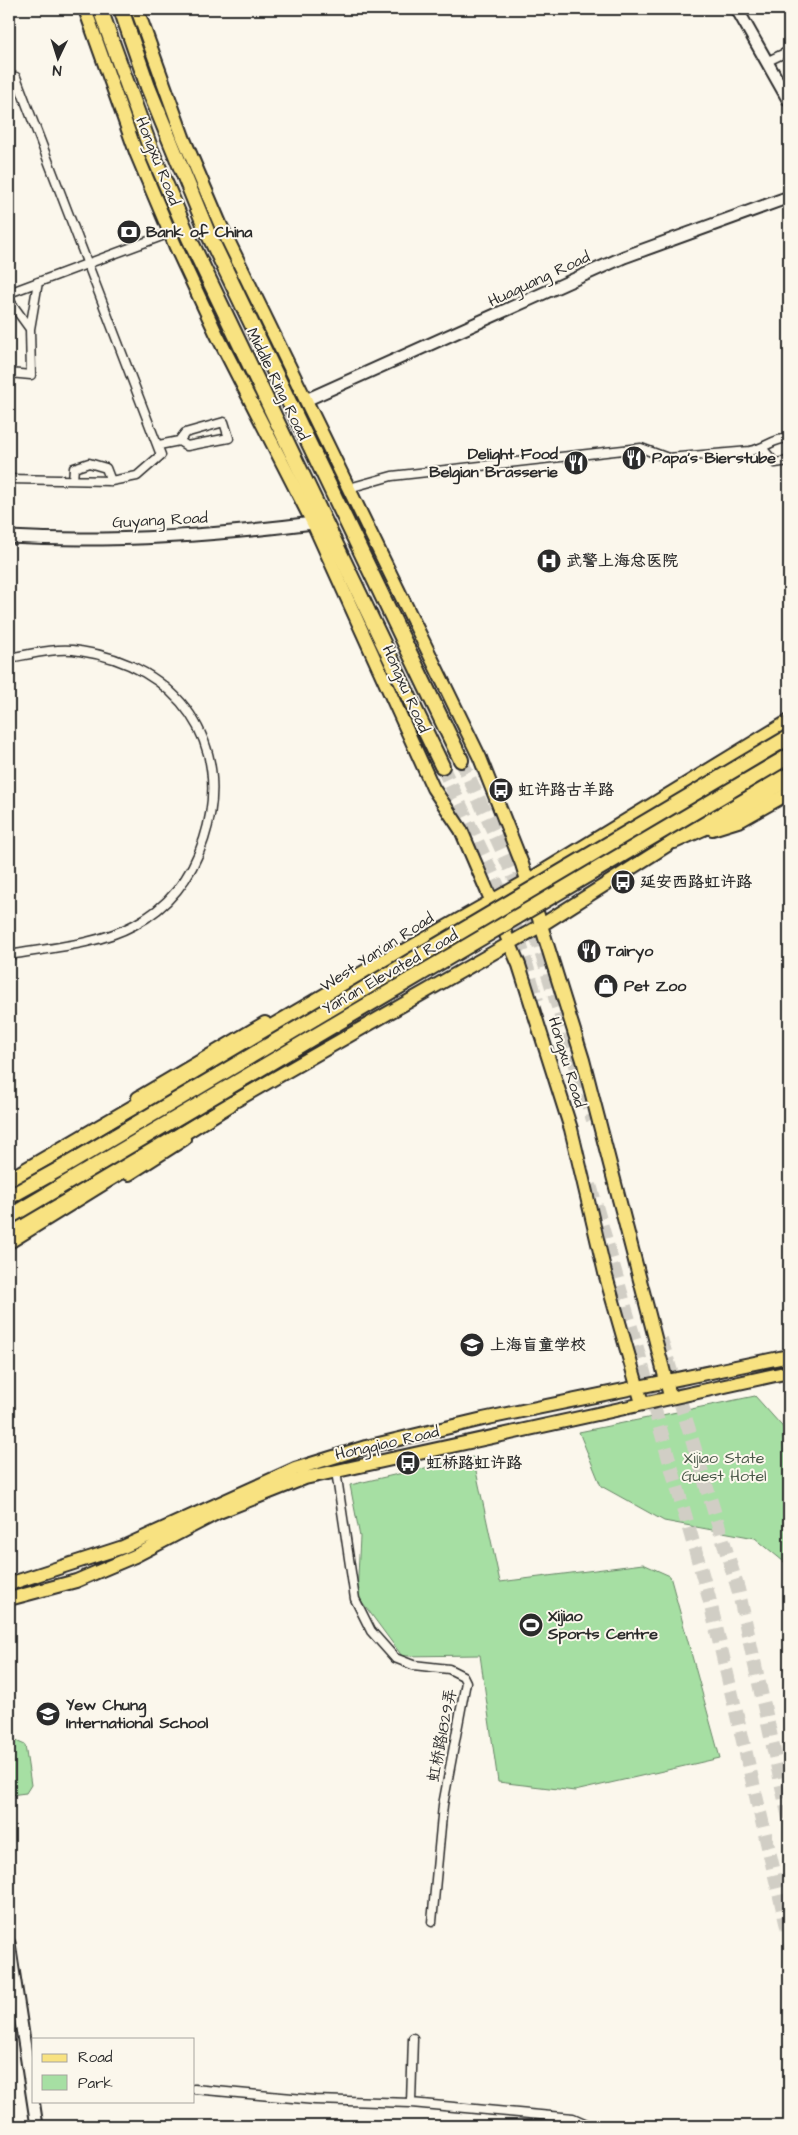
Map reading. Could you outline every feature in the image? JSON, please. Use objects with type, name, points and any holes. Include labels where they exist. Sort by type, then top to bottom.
[{"type":"highway","name":"Middle Ring Road","points":[[100,9],[151,150],[189,238],[442,766]]},
{"type":"highway","name":"Middle Ring Road","points":[[121,9],[151,95],[207,231],[461,760]]},
{"type":"highway","name":"Yan'an Elevated Road","points":[[9,1195],[90,1151],[789,737]]},
{"type":"highway","name":"Yan'an Elevated Road","points":[[9,1217],[789,756]]},
{"type":"highway","points":[[674,841],[719,820],[789,778]]},
{"type":"highway","points":[[9,1179],[400,952]]},
{"type":"highway","points":[[9,1241],[230,1104]]},
{"type":"main road","name":"Hongxu Road","points":[[85,9],[137,155],[170,233],[216,333],[313,523],[433,788],[457,822],[510,943],[538,1020],[563,1102],[606,1273],[642,1403]]},
{"type":"main road","name":"Hongxu Road","points":[[136,9],[162,83],[205,190],[261,312],[306,400],[480,758],[527,881],[583,1060],[670,1396]]},
{"type":"main road","name":"West Yan'an Road","points":[[9,1195],[170,1096],[352,989],[400,952],[527,881],[789,721]]},
{"type":"main road","points":[[9,1231],[159,1140],[230,1104],[540,926],[674,841],[698,823],[789,769]]},
{"type":"main road","points":[[674,841],[741,820],[789,793]]},
{"type":"main road","points":[[9,1179],[182,1071],[346,976],[400,952]]},
{"type":"main road","points":[[9,1246],[166,1152],[230,1104]]},
{"type":"main road","name":"Hongqiao Road","points":[[9,1584],[123,1547],[295,1469],[366,1447],[483,1419],[638,1389],[789,1356]]},
{"type":"main road","name":"Hongqiao Road","points":[[9,1599],[76,1581],[135,1556],[219,1512],[304,1478],[670,1396],[789,1372]]},
{"type":"street","points":[[737,9],[789,101]]},
{"type":"street","points":[[768,61],[789,51]]},
{"type":"street","points":[[9,80],[16,78],[159,445],[161,455],[137,476],[111,481],[9,479]]},
{"type":"street","name":"Huaguang Road","points":[[306,400],[624,257],[789,197]]},
{"type":"street","points":[[9,293],[170,233]]},
{"type":"street","points":[[9,373],[31,375],[30,329],[38,282]]},
{"type":"street","points":[[9,300],[30,329]]},
{"type":"street","points":[[159,445],[179,441],[186,433],[224,422],[229,438],[187,446],[179,441]]},
{"type":"street","points":[[349,488],[392,476],[640,448],[668,458],[763,449],[774,439],[789,438]]},
{"type":"street","points":[[763,449],[775,463],[789,461]]},
{"type":"street","points":[[73,480],[74,468],[89,463],[106,468],[111,481]]},
{"type":"street","points":[[89,463],[89,480]]},
{"type":"street","name":"Guyang Road","points":[[9,537],[82,540],[168,538],[313,523]]},
{"type":"street","points":[[9,658],[41,652],[78,650],[116,658],[149,675],[181,700],[199,726],[209,759],[214,794],[209,825],[200,853],[186,879],[165,904],[134,926],[97,938],[9,955]]},
{"type":"street","name":"虹桥路1829弄","points":[[336,1471],[355,1599],[371,1631],[395,1658],[413,1664],[449,1669],[463,1676],[466,1682],[465,1696],[442,1805],[432,1922]]},
{"type":"street","points":[[9,1943],[31,2081]]},
{"type":"street","points":[[411,2103],[413,2038]]},
{"type":"street","points":[[195,2089],[314,2100],[411,2103],[572,2118],[591,2126]]},
{"type":"street","points":[[34,2102],[37,2126]]},
{"type":"green space","name":"Xijiao State Guest Hotel","points":[[755,1396],[789,1434],[789,1566],[755,1538],[664,1521],[601,1486],[579,1432]]},
{"type":"green space","name":"Xijiao Sports Centre","points":[[473,1457],[500,1582],[643,1564],[670,1576],[720,1758],[575,1791],[498,1782],[480,1655],[402,1656],[357,1595],[360,1537],[350,1485]]},
{"type":"green space","points":[[16,1741],[25,1745],[31,1785],[26,1793],[10,1795],[9,1742]]},
{"type":"tunnel","points":[[461,760],[526,903],[593,1120]]},
{"type":"tunnel","points":[[442,766],[512,916],[537,1001]]},
{"type":"tunnel","points":[[590,1185],[709,1598],[789,1935]]},
{"type":"tunnel","points":[[661,1339],[738,1589],[789,1818]]},
{"type":"place","name":"Bank of China","points":[[129,232]]},
{"type":"place","name":"Papa's Bierstube","points":[[634,458]]},
{"type":"place","name":"Delight Food Belgian Brasserie","points":[[576,463]]},
{"type":"place","name":"武警上海总医院","points":[[549,561]]},
{"type":"place","name":"虹许路古羊路","points":[[501,790]]},
{"type":"place","name":"延安西路虹许路","points":[[623,882]]},
{"type":"place","name":"Tairyo","points":[[589,951]]},
{"type":"place","name":"Pet Zoo","points":[[606,986]]},
{"type":"place","name":"上海盲童学校","points":[[472,1345]]},
{"type":"place","name":"虹桥路虹许路","points":[[408,1463]]},
{"type":"place","name":"Xijiao Sports Centre","points":[[531,1625]]},
{"type":"place","name":"Yew Chung International School","points":[[48,1714]]}]
